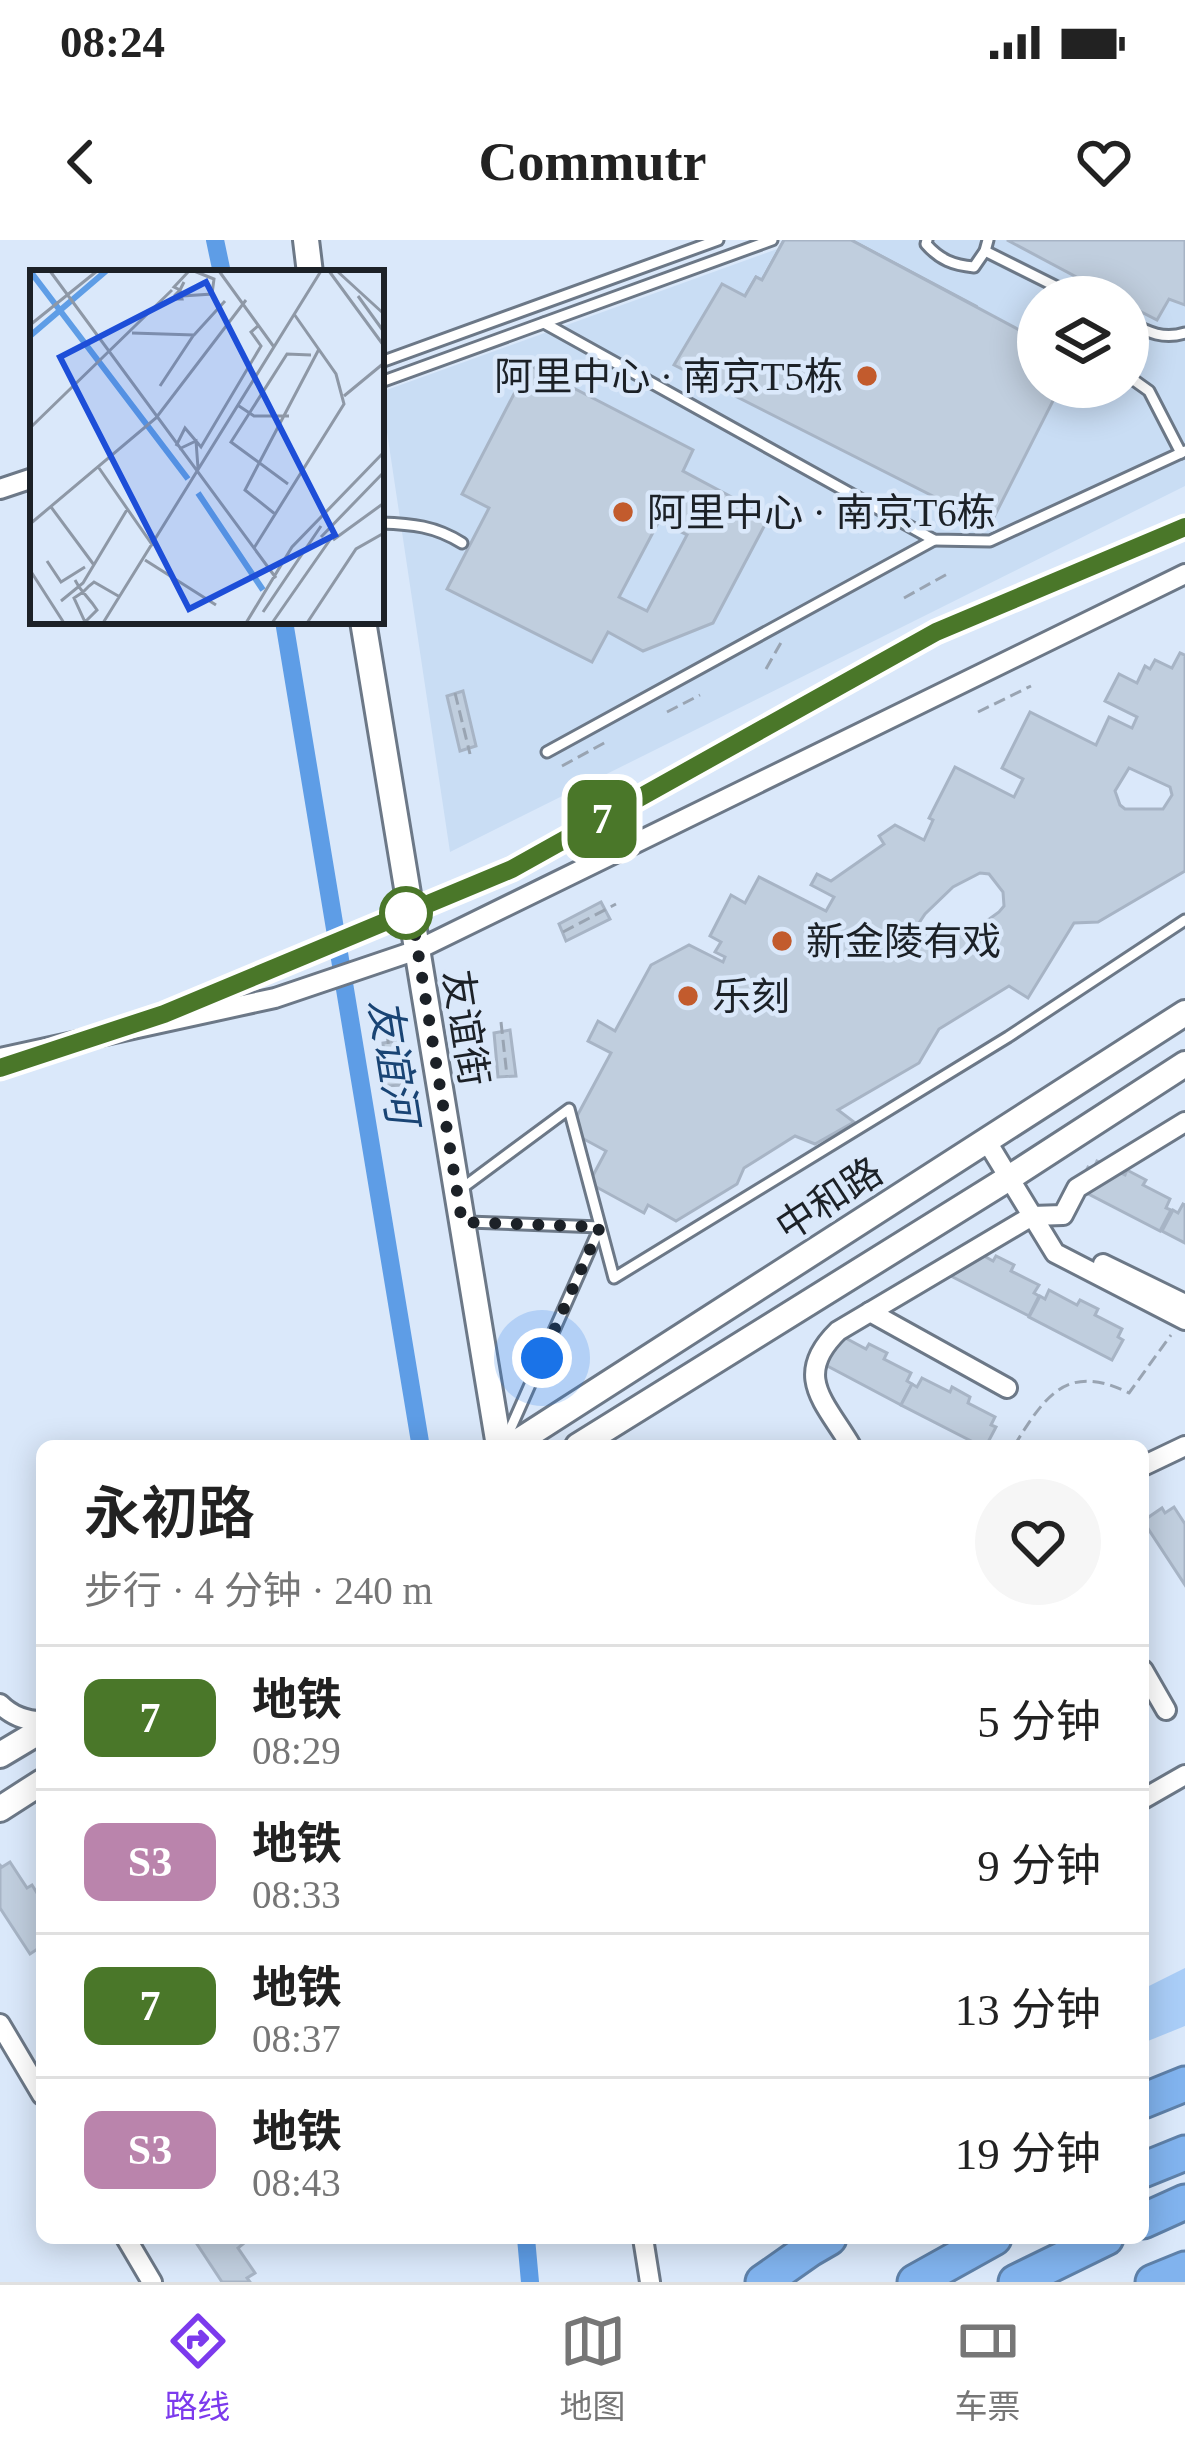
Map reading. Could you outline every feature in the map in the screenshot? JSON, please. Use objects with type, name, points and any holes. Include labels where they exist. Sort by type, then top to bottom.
[{"type":"highway","points":[[1149,2099],[1185,2084]]},
{"type":"highway","points":[[1149,2168],[1185,2153]]},
{"type":"highway","points":[[1149,2218],[1185,2202]]},
{"type":"highway","points":[[763,2282],[817,2244]]},
{"type":"highway","points":[[915,2282],[983,2244]]},
{"type":"highway","points":[[1016,2282],[1094,2244]]},
{"type":"highway","points":[[1153,2282],[1185,2269]]},
{"type":"main road","points":[[306,240],[310,270]]},
{"type":"main road","name":"友谊街","points":[[363,624],[457,1193],[503,1440]]},
{"type":"main road","name":"中和路","points":[[513,1440],[1185,1012]]},
{"type":"main road","name":"中和路","points":[[588,1440],[1185,1064]]},
{"type":"main road","points":[[0,1755],[36,1729]]},
{"type":"main road","points":[[0,1809],[36,1786]]},
{"type":"street","points":[[0,488],[30,479]]},
{"type":"street","points":[[0,1058],[275,998],[417,950],[1185,574]]},
{"type":"street","points":[[847,1440],[815,1386],[814,1364],[838,1331],[1033,1216],[1063,1215],[1077,1188],[1185,1122]]},
{"type":"street","points":[[986,1140],[1054,1253],[1185,1321]]},
{"type":"street","points":[[1045,1236],[1185,1304]]},
{"type":"street","points":[[870,1312],[1007,1388]]},
{"type":"street","points":[[1149,1463],[1184,1447]]},
{"type":"street","points":[[1149,1680],[1166,1710]]},
{"type":"street","points":[[0,1704],[36,1723]]},
{"type":"street","points":[[1149,1795],[1185,1775]]},
{"type":"street","points":[[0,2024],[36,2086]]},
{"type":"street","points":[[130,2244],[152,2282]]},
{"type":"street","points":[[644,2244],[650,2282]]},
{"type":"lane","points":[[384,361],[718,240]]},
{"type":"lane","points":[[384,381],[772,240]]},
{"type":"lane","points":[[926,240],[938,257],[955,265],[974,267],[986,246],[1040,276]]},
{"type":"lane","points":[[544,322],[934,540],[990,541],[1183,452],[1149,391]]},
{"type":"lane","points":[[1149,333],[1170,337],[1185,333]]},
{"type":"lane","points":[[384,523],[442,530],[461,543]]},
{"type":"lane","points":[[547,752],[934,540]]},
{"type":"lane","points":[[457,1193],[569,1108],[614,1279],[1008,1037],[1185,920]]},
{"type":"lane","points":[[462,1222],[600,1227],[507,1440]]},
{"type":"path","points":[[904,598],[950,573]]},
{"type":"path","points":[[766,668],[783,640]]},
{"type":"path","points":[[978,712],[1031,686]]},
{"type":"path","points":[[455,693],[470,754]]},
{"type":"path","points":[[667,712],[700,695]]},
{"type":"path","points":[[562,766],[606,742]]},
{"type":"path","points":[[563,932],[616,904]]},
{"type":"path","points":[[501,1022],[507,1076]]},
{"type":"path","points":[[387,1032],[393,1086]]},
{"type":"path","points":[[1018,1440],[1043,1402],[1069,1383],[1105,1381],[1129,1393],[1185,1321]]},
{"type":"shaded area","points":[[802,240],[1185,240],[1185,486],[450,852],[384,391]]},
{"type":"shaded area","points":[[1185,1968],[1185,2026],[1149,2041],[1149,1986]]},
{"type":"building","points":[[784,240],[851,240],[976,306],[964,328],[956,324],[932,369],[917,361],[906,381],[745,296],[756,277],[762,280]]},
{"type":"building","name":"阿里中心 · 南京T5栋","points":[[784,240],[851,240],[1017,329],[1017,408],[1049,408],[990,525],[674,365],[722,284],[745,296],[756,277],[762,280]]},
{"type":"building","points":[[1007,240],[1185,240],[1185,305],[1169,299],[1157,320],[1149,316],[1149,276],[1075,276]]},
{"type":"building","name":"阿里中心 · 南京T6栋","points":[[529,365],[693,450],[683,471],[769,517],[713,623],[643,651],[608,632],[592,662],[447,589],[489,508],[462,494]],"holes":[[[659,521],[687,535],[647,611],[619,597]]]},
{"type":"building","points":[[1180,653],[1185,655],[1185,871],[1098,922],[1074,923],[1028,998],[1009,986],[939,1029],[919,1063],[838,1110],[854,1122],[815,1144],[795,1136],[744,1168],[737,1184],[676,1221],[648,1205],[644,1213],[589,1183],[606,1151],[569,1131],[611,1053],[588,1041],[598,1021],[615,1031],[651,965],[689,945],[723,962],[725,957],[715,952],[721,942],[710,936],[731,895],[745,903],[759,877],[826,911],[834,897],[811,885],[817,874],[831,881],[884,844],[879,836],[895,825],[924,840],[933,820],[929,818],[955,767],[1014,797],[1023,779],[1002,768],[1030,712],[1096,745],[1109,717],[1132,728],[1137,717],[1105,701],[1119,674],[1137,683],[1145,666],[1150,669],[1155,660],[1172,668]],"holes":[[[1129,768],[1170,787],[1172,795],[1163,809],[1120,805],[1115,791]],[[980,873],[989,874],[1003,892],[1004,906],[999,912],[977,928],[921,931],[919,923],[925,914],[953,887]]]},
{"type":"building","points":[[463,691],[476,746],[460,751],[447,696]]},
{"type":"building","points":[[601,902],[610,919],[566,941],[559,924]]},
{"type":"building","points":[[510,1030],[516,1076],[498,1077],[494,1033]]},
{"type":"building","points":[[397,1041],[402,1085],[386,1086],[383,1043]]},
{"type":"building","points":[[1097,1161],[1125,1175],[1127,1170],[1170,1199],[1166,1208],[1171,1210],[1160,1231],[1077,1188],[1088,1167],[1093,1170]]},
{"type":"building","points":[[1183,1204],[1185,1243],[1162,1231],[1173,1210],[1178,1213]]},
{"type":"building","points":[[966,1246],[993,1261],[996,1256],[1014,1265],[1011,1271],[1039,1285],[1029,1316],[945,1273]]},
{"type":"building","points":[[1049,1290],[1077,1305],[1080,1300],[1098,1309],[1095,1315],[1122,1329],[1118,1337],[1123,1340],[1112,1360],[1029,1317],[1040,1296],[1045,1299]]},
{"type":"building","points":[[838,1334],[866,1349],[869,1344],[887,1353],[884,1359],[911,1373],[907,1381],[912,1384],[901,1405],[818,1361]]},
{"type":"building","points":[[922,1378],[970,1397],[968,1403],[995,1417],[989,1440],[969,1440],[901,1405],[912,1384],[917,1387]]},
{"type":"building","points":[[1174,1507],[1185,1524],[1185,1585],[1149,1530],[1149,1517],[1162,1508],[1165,1513]]},
{"type":"building","points":[[10,1862],[27,1888],[32,1885],[36,1891],[36,1950],[30,1954],[0,1908],[2,1867]]},
{"type":"building","points":[[197,2244],[243,2244],[238,2248],[255,2273],[247,2278],[250,2282],[222,2282]]},
{"type":"waterway","name":"友谊河","points":[[215,240],[221,270]]},
{"type":"waterway","name":"友谊河","points":[[284,624],[420,1440]]},
{"type":"waterway","name":"友谊河","points":[[527,2244],[530,2282]]},
{"type":"metro line","name":"7","points":[[0,1068],[164,1014],[512,869],[936,632],[1185,527]]},
{"type":"place","name":"阿里中心 · 南京T5栋","points":[[867,376]]},
{"type":"place","name":"阿里中心 · 南京T6栋","points":[[623,512]]},
{"type":"place","name":"新金陵有戏","points":[[782,941]]},
{"type":"place","name":"乐刻","points":[[688,996]]},
{"type":"route","points":[[406,913],[410,903],[462,1222],[600,1227],[542,1358]]}]
